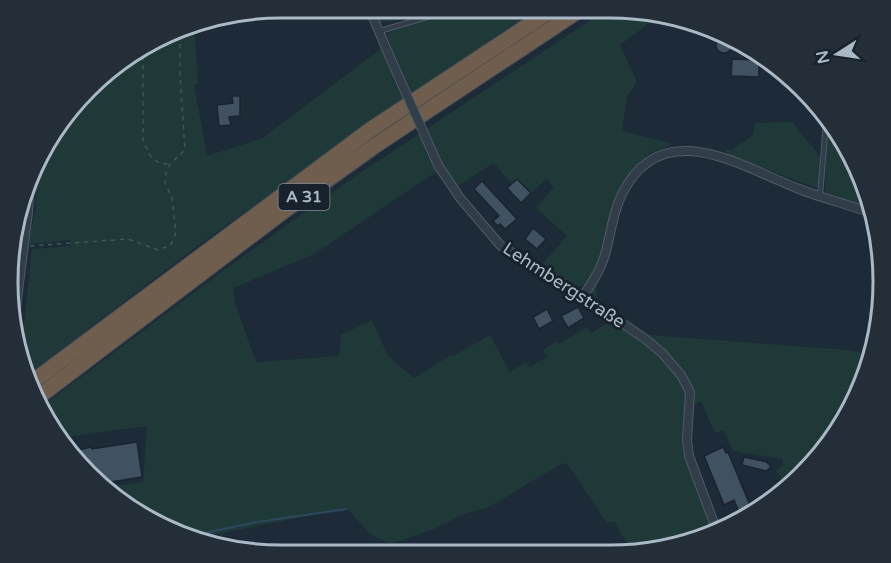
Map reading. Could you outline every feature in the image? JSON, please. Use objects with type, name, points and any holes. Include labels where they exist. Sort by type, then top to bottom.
[{"type":"highway","points":[[511,36],[533,18]]},
{"type":"highway","name":"A 31","points":[[37,379],[370,130],[539,18]]},
{"type":"highway","name":"A 31","points":[[43,394],[281,213],[376,146],[568,18]]},
{"type":"street","name":"Lehmbergstraße","points":[[374,18],[438,165],[460,198],[490,235],[501,246],[583,296],[656,347],[676,369],[687,386],[690,400],[687,440],[689,456],[714,523]]},
{"type":"street","points":[[583,296],[602,265],[622,193],[644,165],[663,154],[690,150],[712,153],[748,166],[798,189],[863,210]]},
{"type":"street","points":[[18,289],[27,214]]},
{"type":"lane","points":[[380,32],[424,18]]},
{"type":"lane","points":[[820,197],[825,130]]},
{"type":"path","points":[[24,246],[128,239],[158,249],[171,245],[176,237],[171,198],[165,183],[166,173],[170,164],[185,150],[180,38]]},
{"type":"path","points":[[143,57],[143,141],[150,157],[159,163],[170,164]]},
{"type":"green space","points":[[370,18],[371,18],[405,98],[196,247],[34,371],[21,324],[24,324],[32,249],[71,246],[70,240],[28,243],[36,209],[35,189],[45,165],[62,135],[95,95],[135,62],[165,45],[195,33],[198,84],[194,85],[207,156],[263,138],[383,47]]},
{"type":"green space","points":[[378,18],[409,18],[380,23]]},
{"type":"green space","points":[[431,18],[524,18],[410,95],[391,53],[388,33]]},
{"type":"green space","points":[[594,18],[651,21],[620,45],[637,82],[627,97],[622,131],[673,144],[647,156],[639,162],[626,179],[615,205],[600,264],[589,282],[581,286],[571,285],[540,267],[567,236],[536,208],[554,187],[546,179],[531,193],[517,179],[511,184],[494,163],[456,187],[442,178],[442,181],[436,172],[314,254],[233,288],[235,303],[256,362],[339,356],[341,335],[372,320],[388,356],[414,378],[490,335],[510,372],[526,362],[530,367],[547,357],[543,350],[557,341],[559,344],[587,327],[591,333],[612,321],[651,346],[674,371],[687,393],[684,426],[685,459],[711,525],[661,540],[629,544],[620,533],[615,521],[607,523],[569,466],[563,463],[487,508],[466,513],[434,529],[389,544],[370,534],[347,508],[211,535],[165,518],[135,501],[115,486],[143,482],[147,426],[68,437],[47,402],[228,267],[354,177]]},
{"type":"green space","points":[[793,122],[818,156],[821,170],[817,188],[726,154],[725,150],[732,150],[753,135],[755,123]]},
{"type":"green space","points":[[827,132],[846,165],[861,204],[827,193],[825,189]]},
{"type":"green space","points":[[597,279],[596,299],[650,335],[863,353],[846,398],[829,428],[808,455],[783,480],[776,470],[783,465],[783,459],[733,451],[724,430],[715,433],[701,401],[695,404],[679,369],[587,294]]},
{"type":"building","points":[[717,42],[731,48],[727,52],[721,52],[717,48]]},
{"type":"building","points":[[732,59],[752,60],[759,64],[759,77],[731,76]]},
{"type":"building","points":[[232,96],[240,96],[240,116],[229,117],[231,125],[219,126],[217,105],[233,103]]},
{"type":"building","points":[[517,179],[531,193],[521,203],[507,188]]},
{"type":"building","points":[[482,181],[517,219],[505,229],[493,221],[499,216],[474,189]]},
{"type":"building","points":[[533,228],[546,239],[537,249],[525,239]]},
{"type":"building","points":[[578,307],[584,318],[568,328],[561,316]]},
{"type":"building","points":[[547,309],[553,321],[539,329],[533,317]]},
{"type":"building","points":[[137,442],[142,477],[110,482],[79,450],[91,447],[92,449]]},
{"type":"building","points":[[723,447],[726,453],[728,452],[750,505],[739,511],[734,500],[724,505],[704,456]]},
{"type":"building","points":[[744,457],[767,462],[771,467],[766,471],[742,465]]},
{"type":"waterway","points":[[204,533],[257,522],[347,509]]}]
